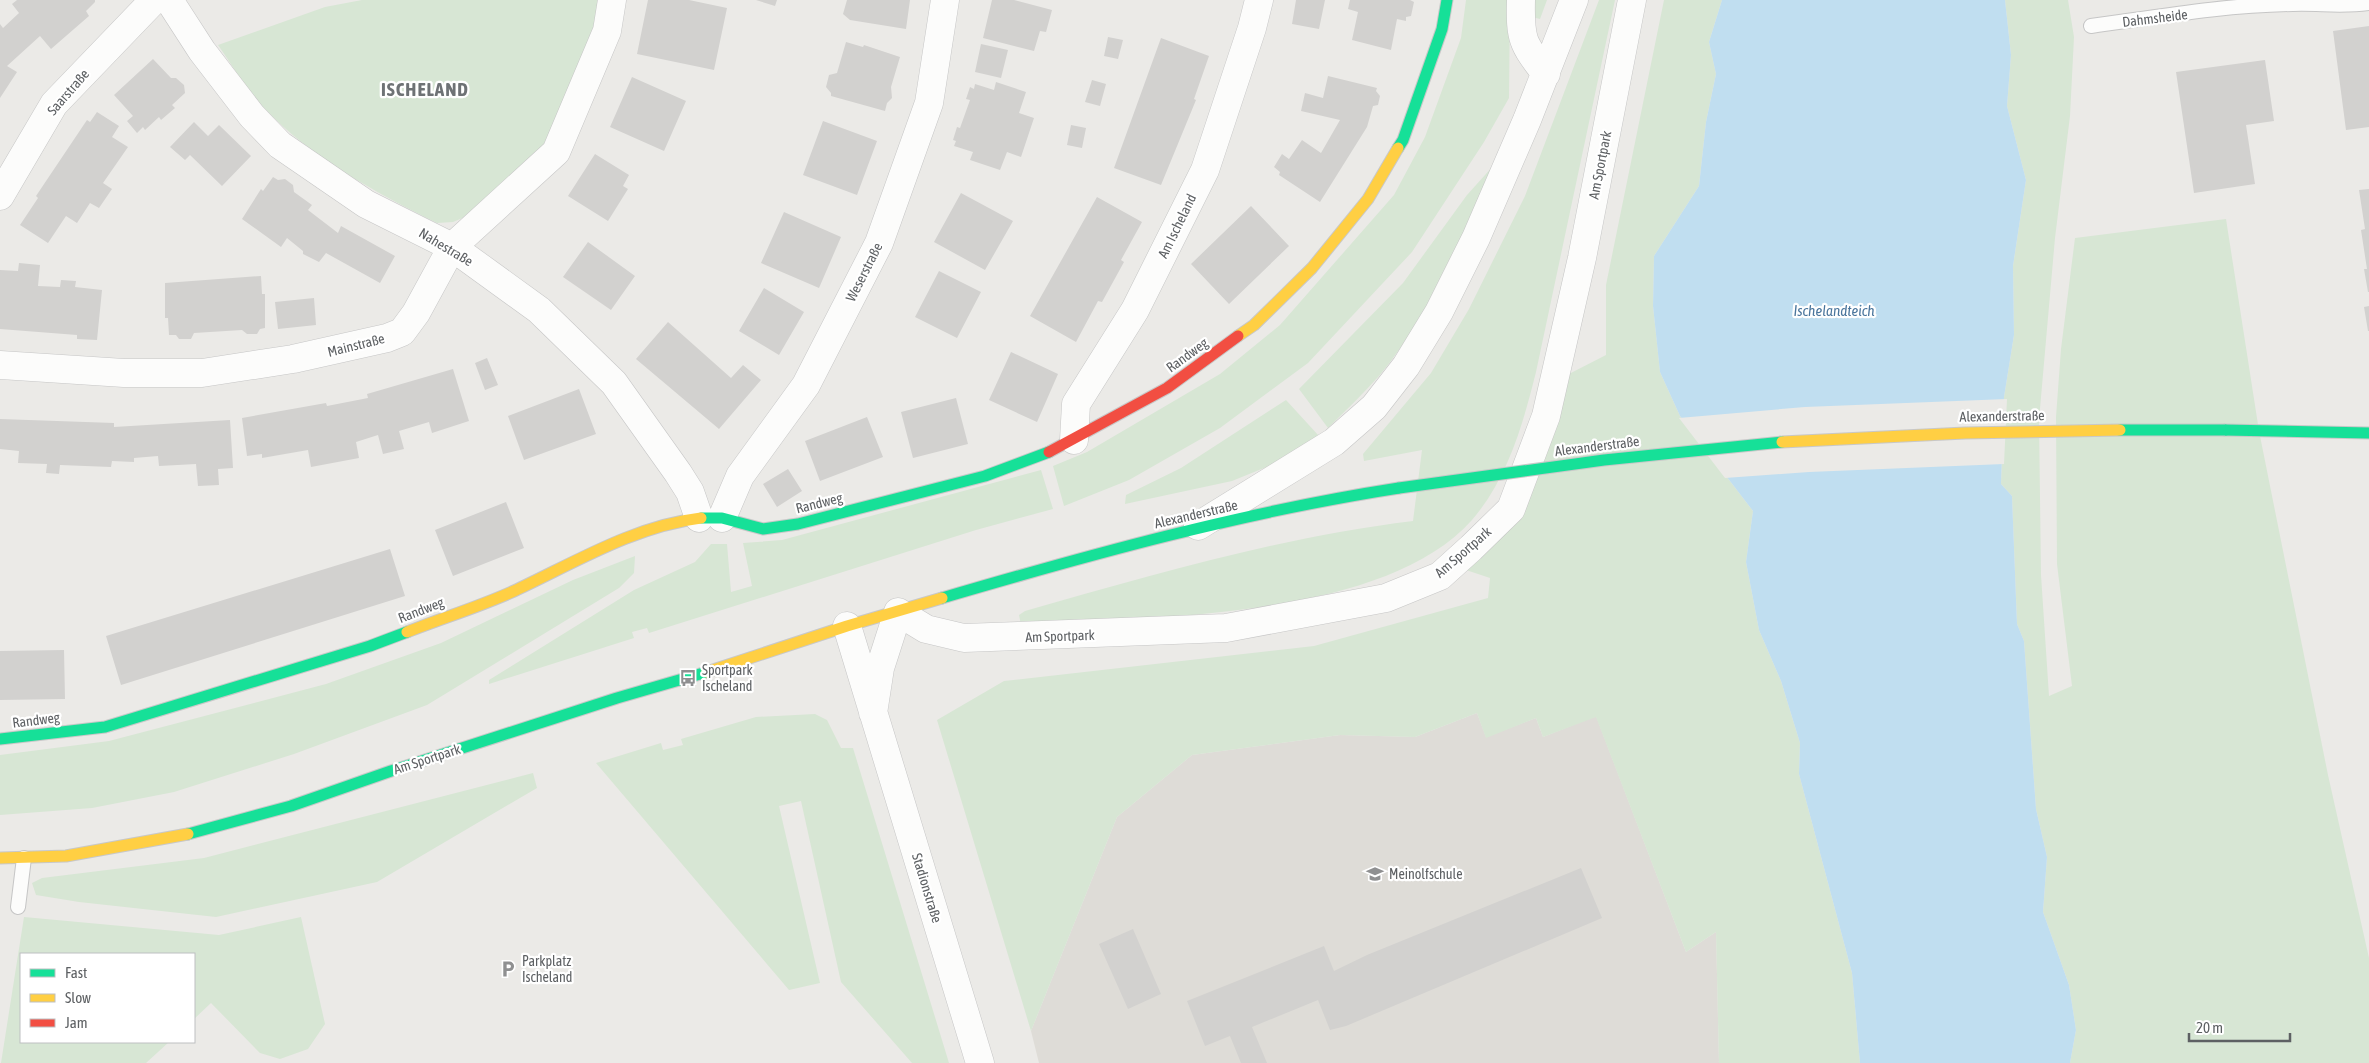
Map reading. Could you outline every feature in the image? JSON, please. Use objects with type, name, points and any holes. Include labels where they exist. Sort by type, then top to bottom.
[{"type":"main road","name":"Randweg","points":[[0,739],[104,727],[370,646],[511,592],[624,539],[660,526],[710,518],[763,529],[798,524],[985,476],[1043,456],[1167,388],[1254,325],[1312,268],[1368,199],[1403,140],[1442,29],[1447,0]]},
{"type":"main road","name":"Alexanderstraße","points":[[847,626],[993,583],[1196,528],[1354,495],[1612,459],[1807,440],[1925,433],[2225,430],[2369,433]]},
{"type":"main road","name":"Am Sportpark","points":[[0,858],[66,856],[175,836],[291,806],[400,768],[617,698],[705,673],[847,626]]},
{"type":"street","name":"Saarstraße","points":[[0,196],[54,104],[154,0]]},
{"type":"street","name":"Nahestraße","points":[[169,0],[204,54],[252,116],[280,145],[366,204],[452,248],[539,310],[614,383],[710,518]]},
{"type":"street","name":"Mainstraße","points":[[0,365],[124,373],[202,372],[293,360],[387,338],[402,332],[416,313],[452,248],[556,152],[607,31],[612,0]]},
{"type":"street","name":"Weserstraße","points":[[710,518],[806,385],[879,243],[929,103],[945,0]]},
{"type":"street","name":"Am Ischeland","points":[[1074,440],[1076,404],[1135,310],[1205,170],[1252,28],[1259,0]]},
{"type":"street","points":[[1520,0],[1520,28],[1526,48],[1546,74]]},
{"type":"street","points":[[1196,528],[1334,442],[1374,407],[1406,366],[1443,303],[1476,238],[1546,74],[1574,0]]},
{"type":"street","name":"Am Sportpark","points":[[898,612],[926,629],[964,638],[1226,628],[1386,598],[1440,576],[1511,509],[1546,416],[1582,258],[1632,0]]},
{"type":"street","name":"Stadionstraße","points":[[873,713],[880,668],[898,612]]},
{"type":"street","name":"Stadionstraße","points":[[847,626],[980,1063]]},
{"type":"lane","name":"Dahmsheide","points":[[2091,26],[2229,9],[2293,4],[2341,6],[2369,3]]},
{"type":"lane","points":[[18,907],[24,858]]},
{"type":"shaded area","name":"Meinolfschule","points":[[1477,713],[1486,737],[1536,718],[1543,737],[1596,716],[1686,952],[1716,932],[1719,1063],[1039,1063],[1031,1031],[1117,817],[1192,755],[1340,735],[1415,737]]},
{"type":"green space","points":[[362,0],[612,0],[556,152],[472,214],[453,222],[437,223],[367,186],[302,142],[263,107],[245,85],[218,45],[325,7]]},
{"type":"green space","points":[[1466,0],[1510,0],[1509,98],[1484,142],[1412,252],[1308,363],[1220,428],[1129,480],[1064,506],[1053,466],[1087,452],[1220,374],[1280,325],[1394,195],[1425,137],[1461,38]]},
{"type":"green space","points":[[1532,0],[1547,0],[1540,19],[1532,17]]},
{"type":"green space","points":[[1599,0],[1615,0],[1536,372],[1513,450],[1485,504],[1472,520],[1432,553],[1382,577],[1323,595],[1260,607],[1196,615],[1021,625],[1019,615],[1025,611],[1169,571],[1266,547],[1364,528],[1413,521],[1422,450],[1364,461],[1363,454],[1431,373],[1469,309],[1525,196]]},
{"type":"green space","points":[[1664,0],[1722,0],[1709,42],[1716,74],[1706,122],[1699,186],[1654,256],[1653,306],[1660,372],[1680,416],[1753,511],[1746,562],[1759,630],[1781,681],[1800,743],[1799,774],[1852,973],[1860,1063],[1719,1063],[1716,932],[1686,952],[1596,717],[1543,737],[1536,718],[1486,738],[1477,713],[1415,737],[1340,735],[1192,755],[1117,817],[1031,1031],[937,720],[1004,681],[1314,646],[1488,598],[1490,578],[1463,569],[1522,507],[1565,376],[1606,355],[1606,285]]},
{"type":"green space","points":[[2005,0],[2068,0],[2074,37],[2070,116],[2055,238],[2039,420],[2041,575],[2049,696],[2072,686],[2057,564],[2056,417],[2061,349],[2075,238],[2226,219],[2259,431],[2328,775],[2369,958],[2369,1063],[2070,1063],[2076,1030],[2069,985],[2043,912],[2047,857],[2036,809],[2024,641],[2017,624],[2012,496],[2001,484],[2004,397],[2014,335],[2013,266],[2026,180],[2007,106],[2011,55]]},
{"type":"green space","points":[[1494,165],[1443,275],[1413,329],[1379,376],[1328,428],[1299,389],[1403,283],[1467,195]]},
{"type":"green space","points":[[1286,400],[1319,436],[1284,460],[1232,481],[1125,504],[1126,495],[1181,468]]},
{"type":"green space","points":[[1041,470],[1053,509],[976,530],[649,633],[647,628],[632,632],[634,638],[489,684],[489,680],[634,590],[695,562],[711,544],[727,544],[731,592],[752,586],[743,543],[782,540]]},
{"type":"green space","points":[[635,556],[634,573],[619,588],[427,705],[294,754],[174,792],[92,808],[0,815],[0,755],[109,741],[326,684],[441,643],[573,580]]},
{"type":"green space","points":[[815,714],[827,720],[841,748],[853,748],[949,1063],[912,1063],[841,982],[801,801],[779,806],[820,983],[789,990],[596,763],[661,743],[663,750],[683,745],[681,739],[756,717]]},
{"type":"green space","points":[[533,773],[537,788],[377,882],[216,917],[79,902],[36,895],[32,883],[42,878],[204,858]]},
{"type":"green space","points":[[24,917],[219,935],[301,917],[325,1024],[308,1049],[280,1059],[260,1053],[211,1003],[195,1018],[195,953],[20,953],[20,1043],[168,1043],[146,1063],[1,1063]]},
{"type":"water","name":"Ischelandteich","points":[[1722,0],[2005,0],[2011,55],[2007,106],[2026,180],[2013,266],[2014,335],[2004,397],[2001,484],[2012,496],[2017,624],[2024,641],[2036,809],[2047,857],[2043,912],[2069,985],[2076,1030],[2070,1063],[1860,1063],[1852,973],[1799,774],[1800,743],[1781,681],[1759,630],[1746,562],[1753,511],[1680,416],[1660,372],[1653,306],[1654,256],[1699,186],[1706,122],[1716,74],[1709,42]]},
{"type":"pier","points":[[2007,399],[2004,464],[1809,472],[1725,478],[1679,418],[1805,407]]},
{"type":"building","points":[[17,0],[95,0],[95,2],[86,11],[89,16],[51,49],[40,36],[7,66],[17,72],[0,98],[0,24],[3,28],[19,13],[12,4]]},
{"type":"building","points":[[648,0],[689,0],[727,8],[714,70],[637,54]]},
{"type":"building","points":[[756,0],[777,0],[775,6]]},
{"type":"building","points":[[847,0],[910,0],[906,29],[850,20],[843,14]]},
{"type":"building","points":[[992,0],[1014,0],[1052,10],[1046,32],[1040,31],[1034,51],[983,38]]},
{"type":"building","points":[[1296,0],[1325,0],[1319,29],[1292,24]]},
{"type":"building","points":[[1350,0],[1410,0],[1414,2],[1411,16],[1406,17],[1406,21],[1397,19],[1391,50],[1352,40],[1358,12],[1348,9]]},
{"type":"building","points":[[2369,26],[2369,127],[2346,130],[2333,31]]},
{"type":"building","points":[[1108,37],[1123,40],[1118,59],[1104,56]]},
{"type":"building","points":[[1161,38],[1209,56],[1194,99],[1196,100],[1161,185],[1114,168]]},
{"type":"building","points":[[846,42],[863,47],[864,45],[900,57],[891,87],[892,98],[887,103],[885,111],[831,96],[826,87],[829,75],[837,73]]},
{"type":"building","points":[[981,44],[1008,50],[1001,78],[975,72]]},
{"type":"building","points":[[153,59],[171,78],[176,78],[184,85],[185,93],[172,105],[175,108],[161,120],[159,117],[145,130],[143,127],[137,133],[127,121],[133,116],[114,95]]},
{"type":"building","points":[[2265,60],[2274,121],[2246,125],[2255,184],[2194,193],[2176,72]]},
{"type":"building","points":[[1328,76],[1377,88],[1376,91],[1380,96],[1378,105],[1373,106],[1367,127],[1320,202],[1279,175],[1280,172],[1274,167],[1282,154],[1289,159],[1302,140],[1321,153],[1340,120],[1301,111],[1305,93],[1323,98]]},
{"type":"building","points":[[632,77],[686,101],[664,151],[610,127]]},
{"type":"building","points":[[1092,80],[1106,84],[1100,106],[1085,102]]},
{"type":"building","points":[[996,82],[1026,92],[1019,113],[1034,118],[1021,157],[1007,152],[1000,170],[970,160],[973,152],[954,146],[956,141],[953,140],[957,127],[960,128],[970,100],[966,99],[970,87],[974,89],[975,84],[994,90]]},
{"type":"building","points":[[97,112],[119,126],[112,137],[128,147],[103,183],[112,189],[99,208],[90,203],[77,223],[66,216],[48,243],[20,225],[38,198],[36,196],[87,120],[90,122]]},
{"type":"building","points":[[823,121],[877,141],[857,195],[803,175]]},
{"type":"building","points":[[194,122],[208,136],[219,125],[251,156],[222,186],[190,155],[185,160],[170,147]]},
{"type":"building","points":[[1071,125],[1086,128],[1082,148],[1067,145]]},
{"type":"building","points":[[595,154],[629,175],[623,186],[628,189],[608,221],[568,196]]},
{"type":"building","points":[[273,177],[278,180],[285,179],[293,185],[294,192],[312,205],[308,210],[338,233],[341,226],[395,256],[380,283],[326,253],[319,262],[303,254],[303,251],[287,238],[281,247],[242,219],[261,189],[263,191]]},
{"type":"building","points":[[2369,189],[2368,292],[2364,269],[2367,269],[2361,230],[2365,229],[2359,190]]},
{"type":"building","points":[[961,193],[1013,221],[985,270],[934,242]]},
{"type":"building","points":[[1097,197],[1142,222],[1121,260],[1124,262],[1102,302],[1098,301],[1076,342],[1030,316]]},
{"type":"building","points":[[1251,206],[1289,246],[1229,304],[1191,264]]},
{"type":"building","points":[[784,212],[841,237],[819,288],[761,263]]},
{"type":"building","points":[[588,242],[635,276],[611,310],[563,277]]},
{"type":"building","points":[[19,263],[40,265],[38,286],[60,287],[61,280],[76,281],[75,287],[102,290],[97,340],[77,339],[77,335],[0,329],[0,270],[18,271]]},
{"type":"building","points":[[939,271],[981,292],[957,338],[915,317]]},
{"type":"building","points":[[261,276],[262,294],[265,294],[265,328],[260,329],[257,334],[247,334],[242,330],[194,333],[191,339],[179,339],[176,335],[169,335],[168,318],[165,318],[165,283]]},
{"type":"building","points":[[764,288],[804,312],[779,355],[739,331]]},
{"type":"building","points":[[314,298],[316,325],[278,329],[275,302]]},
{"type":"building","points":[[2369,306],[2369,331],[2368,331],[2364,307]]},
{"type":"building","points":[[668,322],[731,378],[743,365],[761,380],[719,429],[636,359]]},
{"type":"building","points":[[1011,352],[1058,374],[1037,422],[989,400]]},
{"type":"building","points":[[487,358],[498,385],[485,390],[475,363]]},
{"type":"building","points":[[453,369],[469,421],[432,433],[429,422],[399,431],[404,449],[383,454],[378,435],[356,442],[359,458],[311,467],[308,450],[262,458],[262,454],[247,456],[242,418],[326,403],[327,406],[368,398],[367,394]]},
{"type":"building","points":[[579,389],[596,434],[524,460],[508,416]]},
{"type":"building","points":[[956,398],[968,444],[913,458],[901,412]]},
{"type":"building","points":[[867,417],[883,457],[820,481],[805,441]]},
{"type":"building","points":[[0,419],[114,423],[114,427],[230,420],[233,468],[218,469],[219,485],[198,486],[196,464],[159,466],[158,456],[134,458],[134,462],[112,461],[111,467],[60,465],[59,474],[46,473],[47,464],[18,463],[19,451],[0,449]]},
{"type":"building","points":[[788,469],[802,491],[777,507],[763,484]]},
{"type":"building","points":[[506,502],[524,548],[453,576],[435,530]]},
{"type":"building","points":[[390,549],[405,596],[121,685],[106,636]]},
{"type":"building","points":[[64,650],[65,699],[0,700],[0,651]]},
{"type":"building","points":[[1581,868],[1602,918],[1346,1026],[1330,1030],[1318,1000],[1252,1027],[1267,1063],[1241,1063],[1230,1036],[1205,1046],[1187,1001],[1324,946],[1334,971],[1367,955]]},
{"type":"building","points":[[1133,929],[1161,994],[1128,1009],[1099,944]]},
{"type":"traffic: fast","points":[[1398,148],[1403,140],[1442,29],[1447,0]]},
{"type":"traffic: fast","points":[[2120,430],[2225,430]]},
{"type":"traffic: fast","points":[[2225,430],[2369,433]]},
{"type":"traffic: fast","points":[[1399,488],[1604,460],[1782,442]]},
{"type":"traffic: fast","points":[[701,518],[722,518],[763,529],[798,524],[985,476],[1049,452]]},
{"type":"traffic: fast","points":[[942,598],[1112,550],[1226,522],[1283,509],[1399,488]]},
{"type":"traffic: fast","points":[[0,739],[105,727],[370,646],[407,632]]},
{"type":"traffic: fast","points":[[188,834],[291,806],[391,771],[617,698],[707,672]]},
{"type":"traffic: slow","points":[[1238,336],[1254,325],[1312,268],[1368,199],[1398,148]]},
{"type":"traffic: slow","points":[[1782,442],[1965,433],[2120,430]]},
{"type":"traffic: slow","points":[[407,632],[501,597],[628,537],[676,522],[701,518]]},
{"type":"traffic: slow","points":[[707,672],[847,626],[942,598]]},
{"type":"traffic: slow","points":[[0,858],[66,856],[188,834]]},
{"type":"traffic: jam","points":[[1049,452],[1167,388],[1238,336]]},
{"type":"place","name":"Sportpark Ischeland","points":[[688,678]]},
{"type":"place","name":"Meinolfschule","points":[[1375,874]]},
{"type":"place","name":"Parkplatz Ischeland","points":[[508,969]]},
{"type":"district","name":"ISCHELAND","points":[[425,89]]}]
